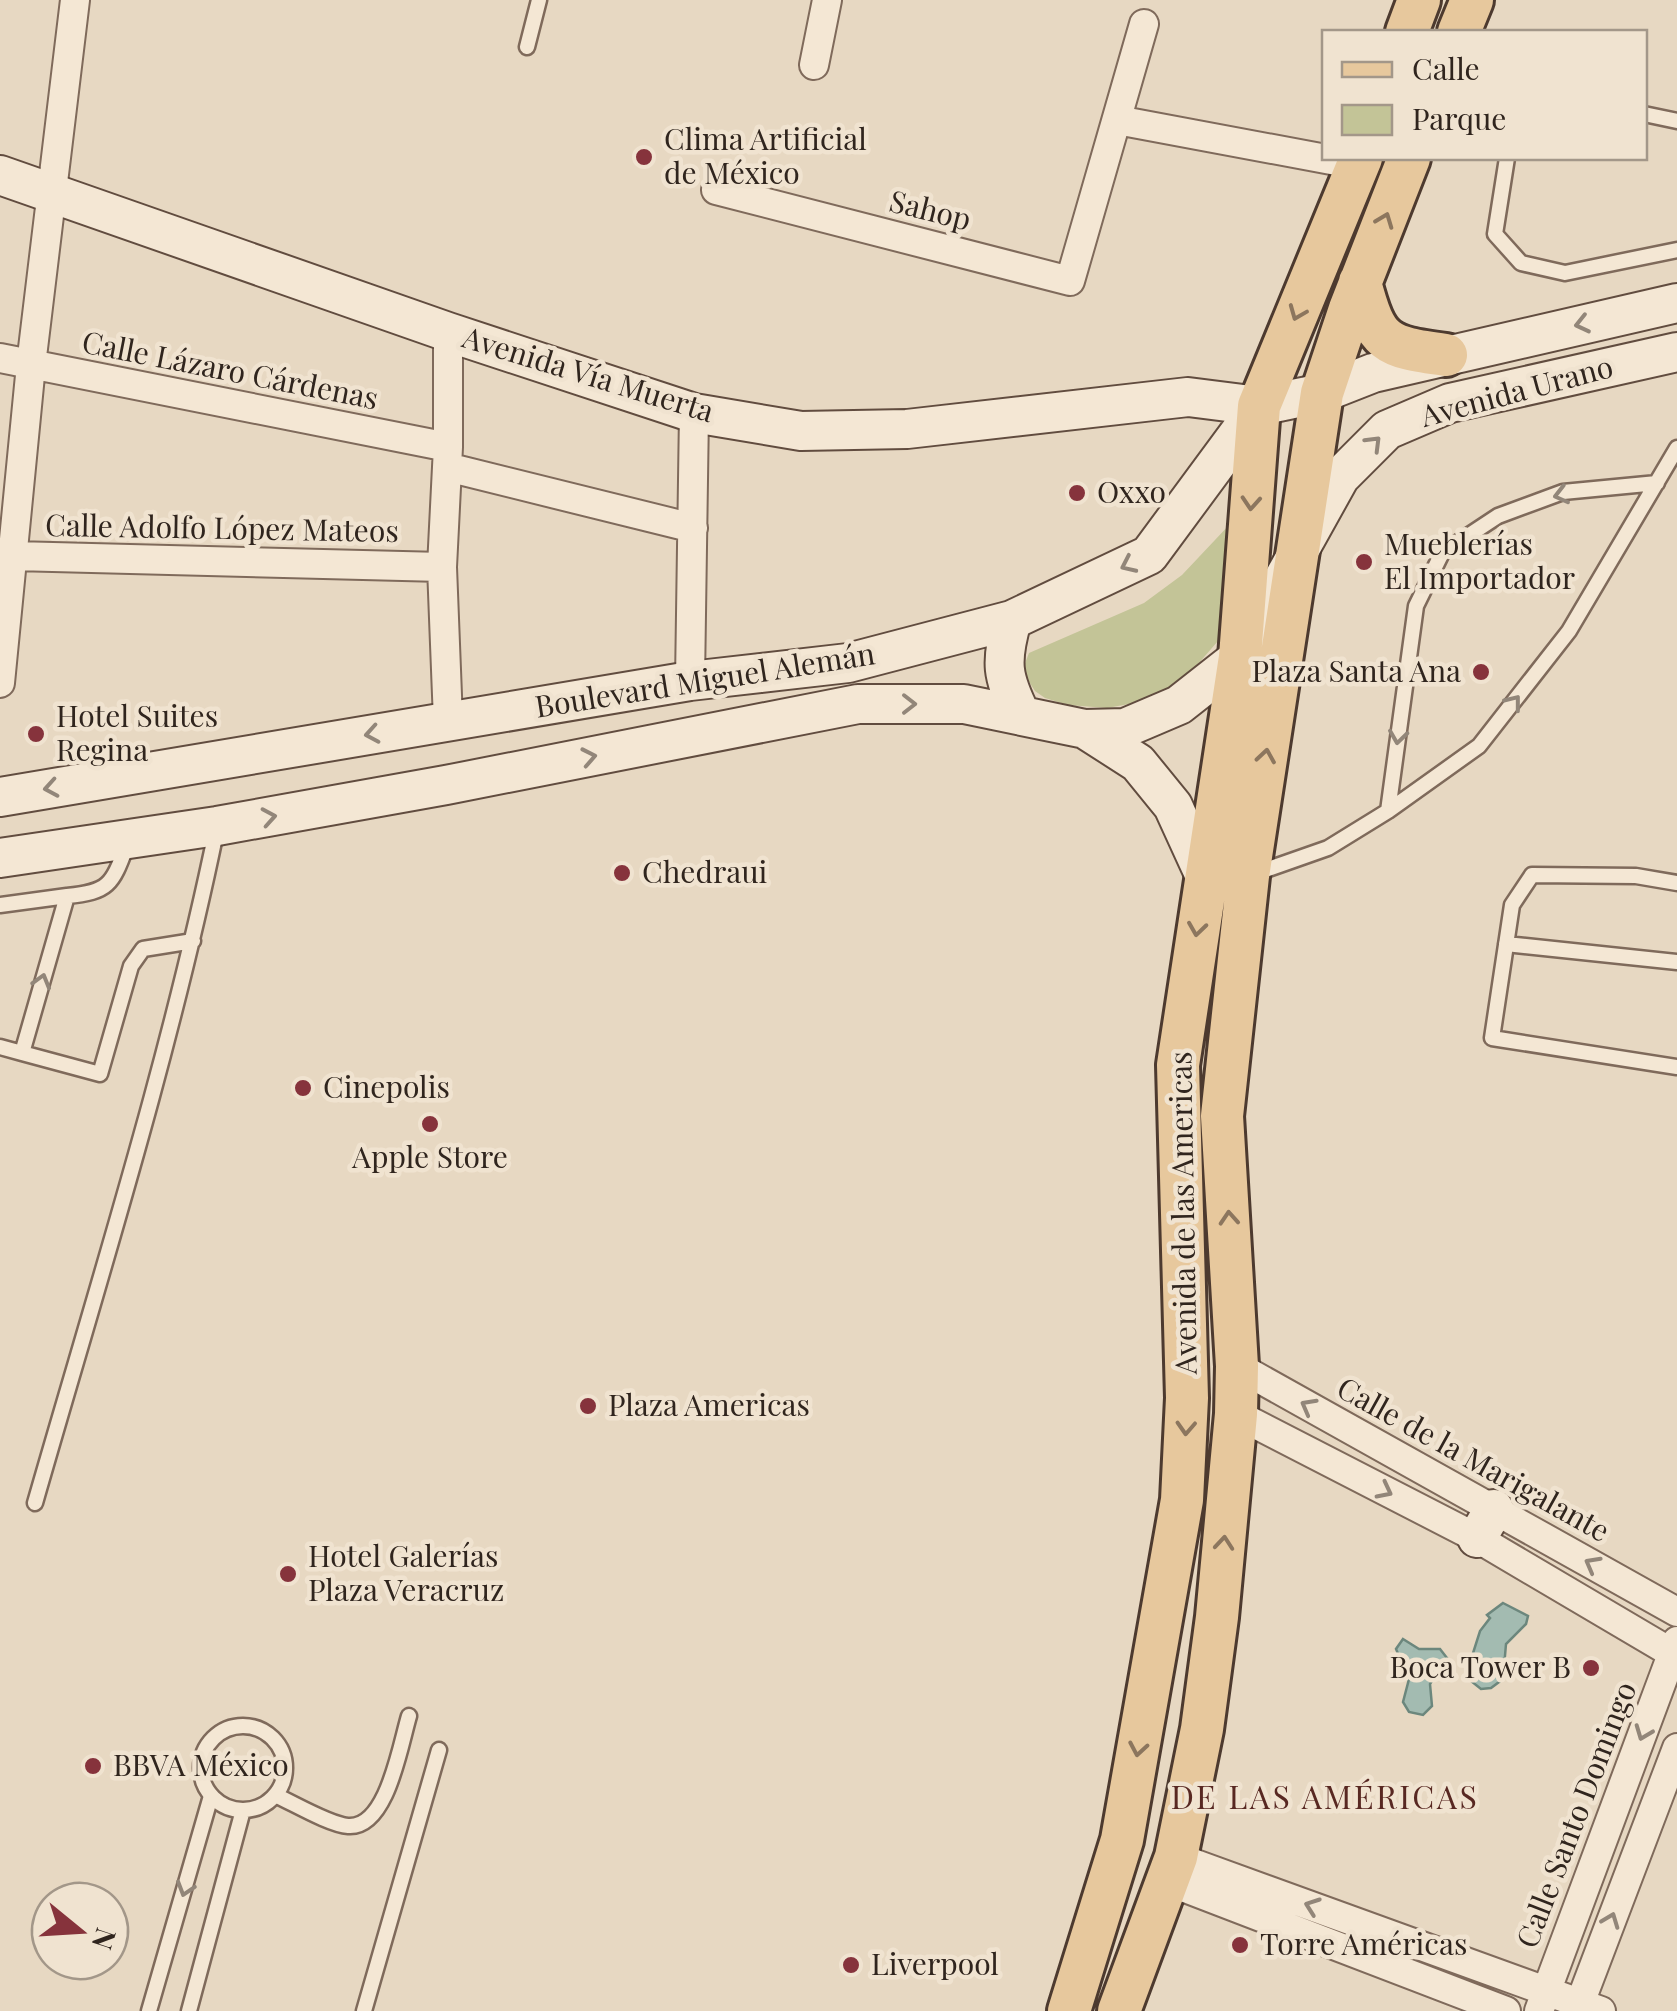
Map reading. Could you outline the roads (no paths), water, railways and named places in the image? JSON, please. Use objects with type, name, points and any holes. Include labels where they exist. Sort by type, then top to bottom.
[{"type":"main road","points":[[1408,30],[1419,0]]},
{"type":"main road","points":[[1460,30],[1472,0]]},
{"type":"main road","name":"Avenida de las Americas","points":[[1069,2011],[1122,1840],[1182,1500],[1187,1398],[1178,1066],[1204,876],[1236,815],[1298,549],[1322,393],[1408,160]]},
{"type":"main road","name":"Avenida de las Americas","points":[[1119,2011],[1172,1869],[1202,1729],[1236,1414],[1237,1366],[1222,1116],[1248,876],[1236,815],[1240,657],[1259,406],[1359,161]]},
{"type":"main road","name":"Avenida Vía Muerta","points":[[0,175],[448,332],[694,413],[801,431],[907,428],[1188,397],[1259,406]]},
{"type":"main road","points":[[1360,282],[1380,336],[1406,350],[1446,355]]},
{"type":"main road","name":"Avenida Urano","points":[[1322,393],[1373,373],[1446,355],[1675,333]]},
{"type":"main road","name":"Avenida Urano","points":[[1298,549],[1340,477],[1387,430],[1450,403],[1675,333]]},
{"type":"main road","points":[[1259,406],[1322,393]]},
{"type":"main road","name":"Boulevard Miguel Alemán","points":[[0,797],[690,681],[848,663],[1012,620],[1149,555],[1259,406]]},
{"type":"main road","name":"Boulevard Miguel Alemán","points":[[0,858],[446,786],[858,704],[964,704],[1085,729],[1125,728],[1179,705],[1240,657],[1298,549]]},
{"type":"main road","points":[[1012,620],[1002,668],[1021,715]]},
{"type":"main road","points":[[1085,729],[1138,763],[1173,806],[1204,876]]},
{"type":"main road","points":[[1163,1609],[1217,1617]]},
{"type":"street","points":[[0,682],[7,555],[75,0]]},
{"type":"street","points":[[814,65],[827,0]]},
{"type":"street","points":[[1144,24],[1117,120],[1322,155]]},
{"type":"street","name":"Sahop","points":[[716,190],[1070,281],[1117,120]]},
{"type":"street","points":[[448,332],[448,457],[442,567],[448,721]]},
{"type":"street","name":"Calle Lázaro Cárdenas","points":[[0,358],[448,457],[693,528]]},
{"type":"street","points":[[690,681],[694,413]]},
{"type":"street","name":"Calle Adolfo López Mateos","points":[[7,555],[442,567]]},
{"type":"street","name":"Calle de la Marigalante","points":[[1237,1366],[1675,1650]]},
{"type":"street","name":"Calle de la Marigalante","points":[[1236,1414],[1677,1612]]},
{"type":"street","name":"Calle Santo Domingo","points":[[1542,2000],[1675,1650]]},
{"type":"street","points":[[1172,1869],[1542,2000],[1586,2008],[1677,1748]]},
{"type":"street","points":[[1172,1869],[1506,2011]]},
{"type":"lane","points":[[526,47],[539,0]]},
{"type":"lane","points":[[1647,115],[1677,121]]},
{"type":"lane","points":[[1507,160],[1495,234],[1522,264],[1565,273],[1677,250]]},
{"type":"lane","points":[[1248,876],[1328,848],[1479,746],[1569,631],[1677,448]]},
{"type":"lane","points":[[1388,811],[1416,606],[1442,553],[1498,516],[1563,492],[1658,483]]},
{"type":"lane","points":[[35,1503],[154,1090],[193,941],[217,826]]},
{"type":"lane","points":[[0,905],[97,893],[114,879],[129,839]]},
{"type":"lane","points":[[1677,883],[1636,876],[1532,876],[1512,906],[1492,1038],[1677,1067]]},
{"type":"lane","points":[[22,1053],[67,896]]},
{"type":"lane","points":[[0,1048],[100,1074],[131,966],[143,949],[193,941]]},
{"type":"lane","points":[[1506,944],[1677,962]]},
{"type":"lane","points":[[275,1795],[346,1826],[365,1823],[379,1811],[409,1716]]},
{"type":"lane","points":[[243,1726],[266,1732],[281,1750],[284,1774],[275,1795],[266,1803],[243,1810],[211,1796],[201,1774],[205,1750],[220,1732],[243,1726]]},
{"type":"lane","points":[[364,2011],[438,1750]]},
{"type":"lane","points":[[149,2011],[211,1796]]},
{"type":"lane","points":[[189,2011],[243,1810]]},
{"type":"place","name":"Clima Artificial de México","points":[[644,157]]},
{"type":"place","name":"Oxxo","points":[[1077,493]]},
{"type":"place","name":"Mueblerías El Importador","points":[[1364,562]]},
{"type":"place","name":"Plaza Santa Ana","points":[[1481,672]]},
{"type":"place","name":"Hotel Suites Regina","points":[[36,734]]},
{"type":"place","name":"Chedraui","points":[[622,873]]},
{"type":"place","name":"Cinepolis","points":[[303,1088]]},
{"type":"place","name":"Apple Store","points":[[430,1124]]},
{"type":"place","name":"Plaza Americas","points":[[588,1406]]},
{"type":"place","name":"Hotel Galerías Plaza Veracruz","points":[[288,1574]]},
{"type":"place","name":"Boca Tower B","points":[[1591,1668]]},
{"type":"place","name":"BBVA México","points":[[93,1766]]},
{"type":"place","name":"Torre Américas","points":[[1240,1945]]},
{"type":"place","name":"Liverpool","points":[[851,1965]]},
{"type":"district","name":"DE LAS AMÉRICAS","points":[[1325,1798]]}]
